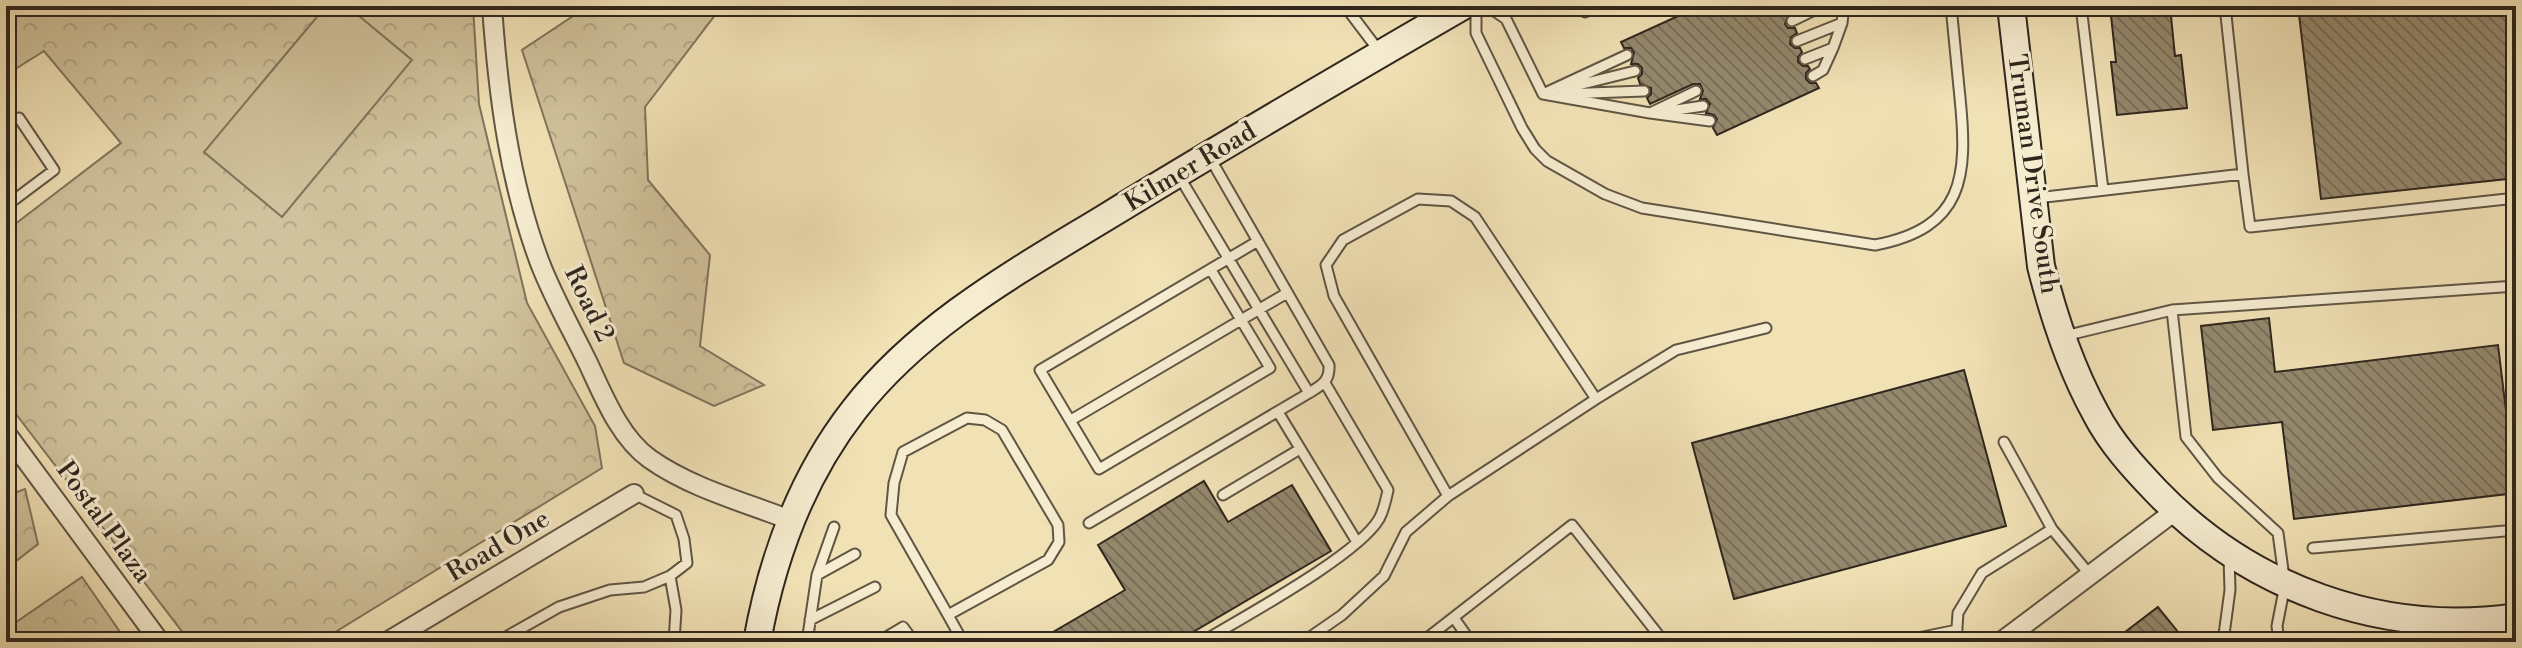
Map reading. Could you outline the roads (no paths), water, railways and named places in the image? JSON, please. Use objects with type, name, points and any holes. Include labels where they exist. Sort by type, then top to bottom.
[{"type":"street","name":"Road 2","points":[[492,6],[506,140],[540,264],[624,431],[648,458],[698,485],[790,520]]},
{"type":"street","name":"Kilmer Road","points":[[757,642],[765,594],[790,520],[822,456],[877,382],[978,297],[1178,173],[1463,6]]},
{"type":"street","name":"Truman Drive South","points":[[2011,6],[2041,266],[2074,371],[2097,417],[2120,450],[2175,511],[2211,541],[2285,585],[2316,598],[2388,617],[2474,631],[2516,617]]},
{"type":"street","name":"Postal Plaza","points":[[6,433],[160,642]]},
{"type":"street","name":"Road One","points":[[387,642],[634,494]]},
{"type":"street","points":[[2001,642],[2175,511]]},
{"type":"lane","points":[[1345,6],[1381,53]]},
{"type":"lane","points":[[1476,6],[1476,33],[1522,128],[1547,161],[1605,194],[1642,208],[1875,245],[1903,240],[1932,224],[1951,202],[1962,176],[1964,136],[1951,6]]},
{"type":"lane","points":[[1487,6],[1506,19],[1543,94]]},
{"type":"lane","points":[[1580,6],[1589,12],[1601,6]]},
{"type":"lane","points":[[1792,21],[1823,6]]},
{"type":"lane","points":[[1813,76],[1823,70],[1833,48],[1844,6]]},
{"type":"lane","points":[[2081,6],[2103,190]]},
{"type":"lane","points":[[2225,6],[2250,227],[2516,198]]},
{"type":"lane","points":[[1797,41],[1842,23]]},
{"type":"lane","points":[[1805,59],[1833,48]]},
{"type":"lane","points":[[1543,94],[1627,55]]},
{"type":"lane","points":[[1543,94],[1635,71]]},
{"type":"lane","points":[[1543,94],[1644,91]]},
{"type":"lane","points":[[1650,113],[1696,91]]},
{"type":"lane","points":[[1543,94],[1710,121]]},
{"type":"lane","points":[[1650,113],[1703,106]]},
{"type":"lane","points":[[6,206],[54,170],[19,118]]},
{"type":"lane","points":[[1089,523],[1309,393],[1325,383],[1330,374],[1329,365],[1208,155]]},
{"type":"lane","points":[[1178,173],[1309,393]]},
{"type":"lane","points":[[2034,198],[2243,174]]},
{"type":"lane","points":[[1448,496],[1334,296],[1326,265],[1343,240],[1418,199],[1451,201],[1475,217],[1596,399]]},
{"type":"lane","points":[[1211,270],[1270,368],[1099,469],[1040,370],[1258,241]]},
{"type":"lane","points":[[2061,337],[2172,310],[2516,286]]},
{"type":"lane","points":[[1071,420],[1287,293]]},
{"type":"lane","points":[[2172,310],[2186,437],[2218,478],[2278,533],[2285,585],[2279,612],[2279,642]]},
{"type":"lane","points":[[1303,642],[1342,615],[1384,576],[1406,532],[1448,496],[1676,350],[1766,328]]},
{"type":"lane","points":[[1202,642],[1335,560],[1379,519],[1388,490],[1325,383]]},
{"type":"lane","points":[[1278,412],[1357,542]]},
{"type":"lane","points":[[948,615],[1048,560],[1059,542],[1058,525],[1002,430],[985,420],[967,418],[903,452],[894,483],[891,515],[963,642]]},
{"type":"lane","points":[[2004,442],[2052,529],[2090,575]]},
{"type":"lane","points":[[1223,495],[1300,449]]},
{"type":"lane","points":[[497,642],[559,607],[610,590],[644,587],[670,576],[687,563],[684,539],[676,515],[634,494]]},
{"type":"lane","points":[[1422,642],[1572,525],[1664,642]]},
{"type":"lane","points":[[807,642],[817,575],[834,527]]},
{"type":"lane","points":[[1956,642],[1958,613],[1982,573],[2052,529]]},
{"type":"lane","points":[[2313,548],[2516,530]]},
{"type":"lane","points":[[2223,642],[2230,590],[2229,552]]},
{"type":"lane","points":[[817,575],[855,554]]},
{"type":"lane","points":[[670,576],[676,610],[674,642]]},
{"type":"lane","points":[[810,620],[875,587]]},
{"type":"lane","points":[[1454,618],[1471,642]]},
{"type":"lane","points":[[878,642],[903,627],[914,642]]},
{"type":"lane","points":[[1898,642],[1957,630]]}]
